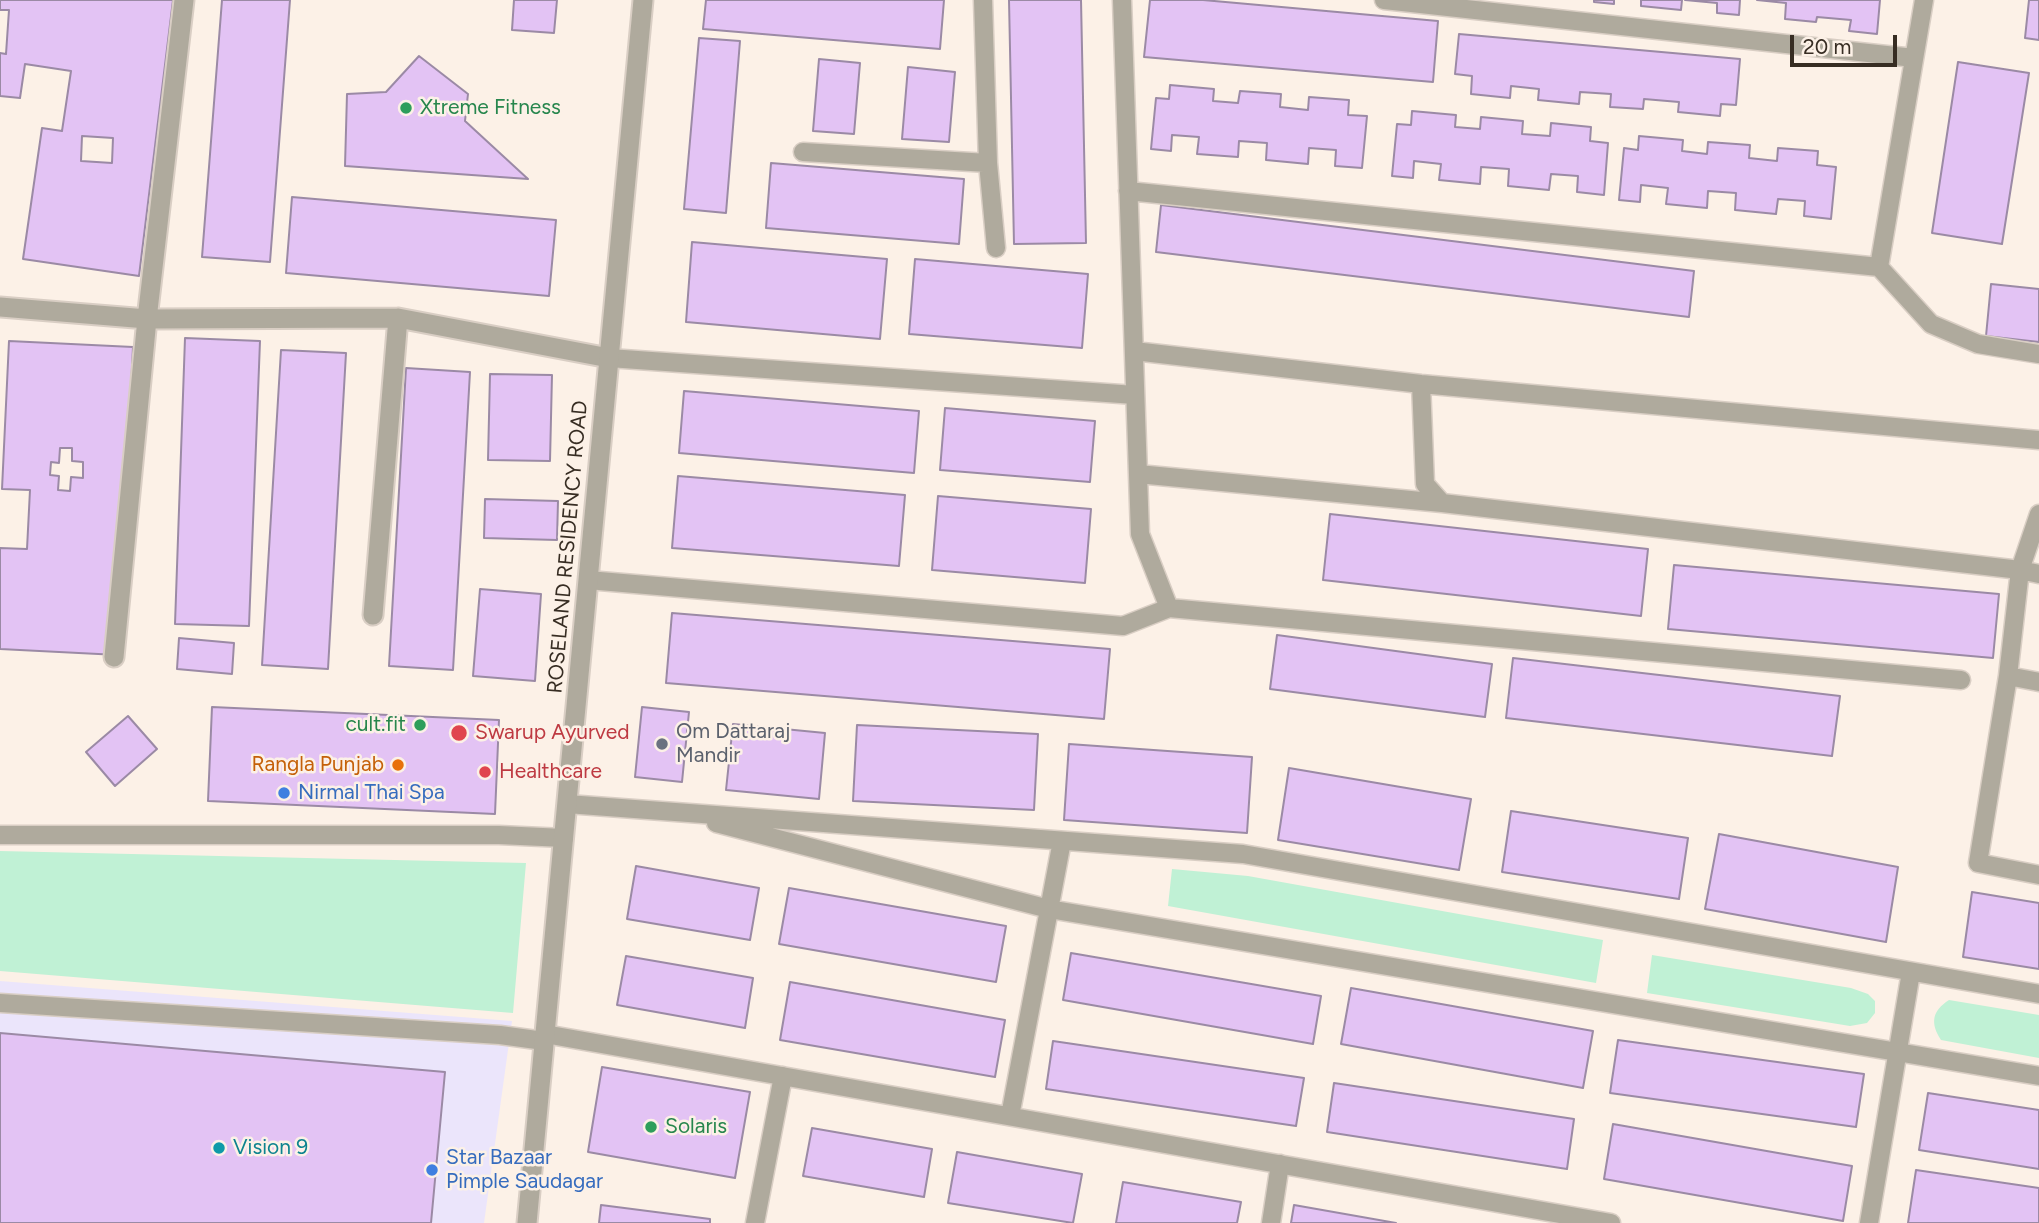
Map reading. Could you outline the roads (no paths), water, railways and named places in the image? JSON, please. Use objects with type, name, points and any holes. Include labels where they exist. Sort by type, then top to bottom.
[{"type":"street","points":[[114,657],[147,319],[184,0]]},
{"type":"street","name":"ROSELAND RESIDENCY ROAD","points":[[527,1223],[643,0]]},
{"type":"street","points":[[0,307],[147,319],[398,318],[609,358]]},
{"type":"street","points":[[373,615],[398,318]]},
{"type":"lane","points":[[983,0],[988,163],[996,248]]},
{"type":"lane","points":[[1122,0],[1140,534],[1169,608]]},
{"type":"lane","points":[[1384,0],[1914,58]]},
{"type":"lane","points":[[1879,267],[1924,0]]},
{"type":"lane","points":[[803,152],[988,163]]},
{"type":"lane","points":[[1128,191],[1879,267],[1931,324],[1978,344],[2039,354]]},
{"type":"lane","points":[[1134,351],[1421,384],[2039,440]]},
{"type":"lane","points":[[609,358],[1135,395]]},
{"type":"lane","points":[[1421,384],[1425,484],[1442,503]]},
{"type":"lane","points":[[1138,474],[1442,503],[2039,574]]},
{"type":"lane","points":[[2039,514],[2020,570],[2008,676],[1978,863],[2039,875]]},
{"type":"lane","points":[[588,580],[1123,626],[1169,608],[1961,680]]},
{"type":"lane","points":[[2008,676],[2039,682]]},
{"type":"lane","points":[[567,804],[1243,854],[2039,994]]},
{"type":"lane","points":[[673,812],[1049,909],[2039,1076]]},
{"type":"lane","points":[[0,835],[471,835],[564,838]]},
{"type":"lane","points":[[1010,1116],[1062,841]]},
{"type":"lane","points":[[1869,1223],[1910,972]]},
{"type":"lane","points":[[0,1003],[545,1037],[783,1076],[1611,1223]]},
{"type":"lane","points":[[755,1223],[783,1076]]},
{"type":"lane","points":[[1271,1223],[1280,1164]]},
{"type":"place","name":"Xtreme Fitness","points":[[406,108]]},
{"type":"place","name":"cult.fit","points":[[420,725]]},
{"type":"place","name":"Swarup Ayurved","points":[[459,733]]},
{"type":"place","name":"Om Dattaraj Mandir","points":[[662,744]]},
{"type":"place","name":"Rangla Punjab","points":[[398,765]]},
{"type":"place","name":"Healthcare","points":[[485,772]]},
{"type":"place","name":"Nirmal Thai Spa","points":[[284,793]]},
{"type":"place","name":"Solaris","points":[[651,1127]]},
{"type":"place","name":"Vision 9","points":[[219,1148]]},
{"type":"place","name":"Star Bazaar Pimple Saudagar","points":[[432,1170]]}]
